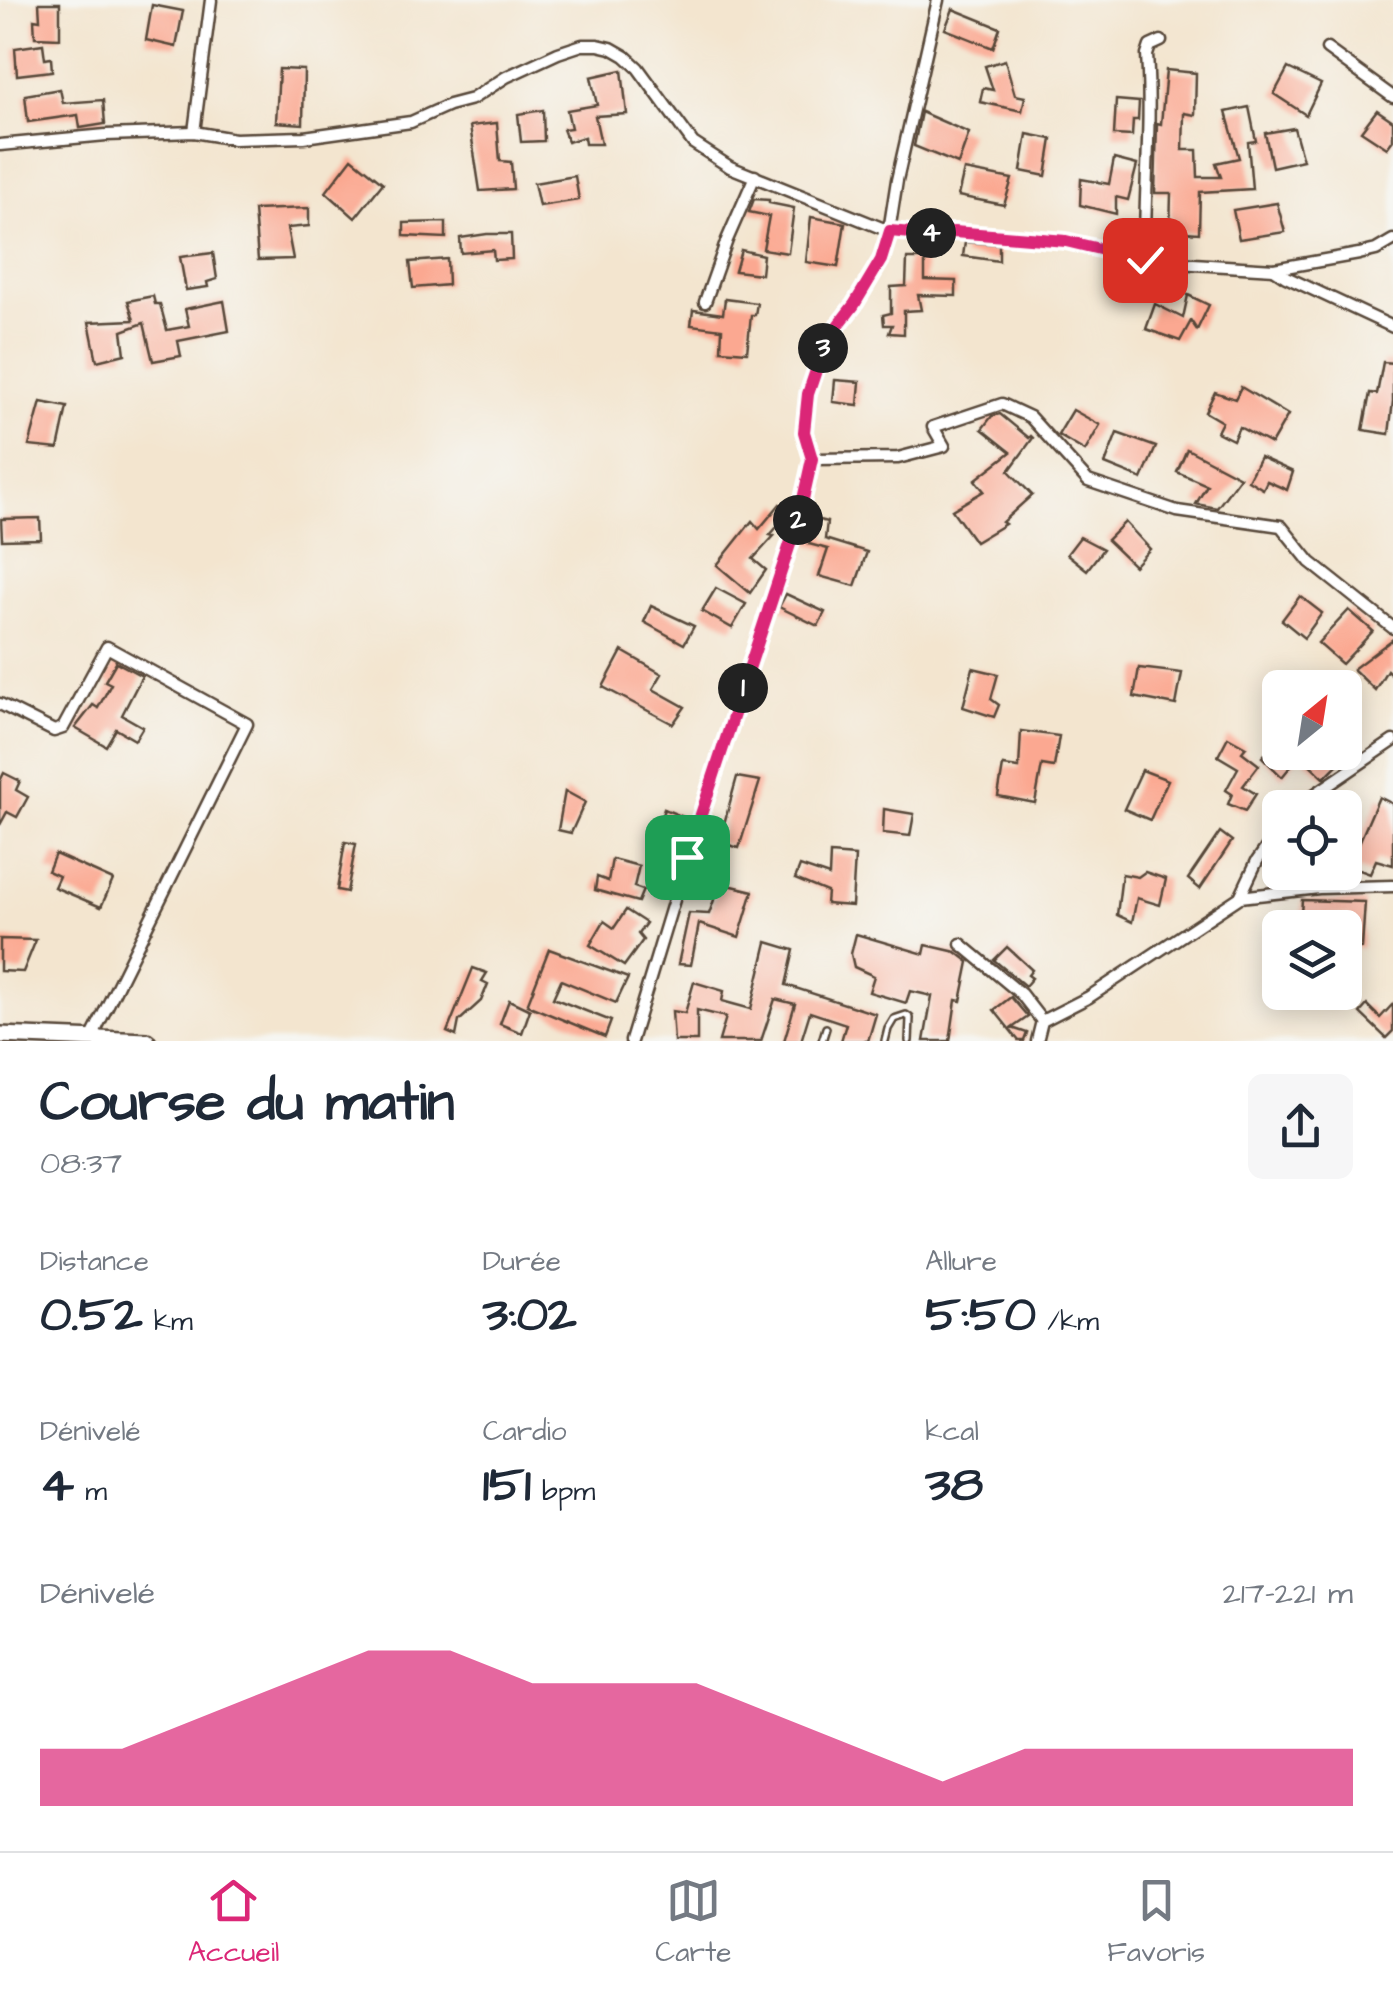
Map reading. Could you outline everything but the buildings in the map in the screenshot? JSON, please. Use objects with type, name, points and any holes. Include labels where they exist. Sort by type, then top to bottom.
[{"type":"main road","points":[[0,1035],[147,1041]]},
{"type":"street","points":[[194,132],[212,0]]},
{"type":"street","points":[[632,1041],[687,857],[799,517],[812,459],[804,432],[808,394],[816,368],[826,341],[881,260],[890,231],[897,180],[938,0]]},
{"type":"street","points":[[1145,260],[1150,88],[1147,55],[1150,46],[1160,42]]},
{"type":"street","points":[[0,144],[194,132],[234,138],[304,137],[411,122],[472,99],[506,77],[558,53],[582,45],[598,46],[626,56],[693,143],[730,167],[890,231],[1066,241],[1145,260],[1274,268],[1360,254],[1393,240]]},
{"type":"street","points":[[1327,49],[1393,97]]},
{"type":"street","points":[[705,302],[755,176]]},
{"type":"street","points":[[1274,268],[1286,278],[1393,328]]},
{"type":"street","points":[[812,459],[898,458],[944,446],[932,427],[1002,404],[1030,417],[1088,481],[1176,511],[1280,526],[1310,562],[1393,628]]},
{"type":"street","points":[[0,704],[54,731],[63,728],[107,647],[247,724],[92,1038]]},
{"type":"street","points":[[1322,790],[1393,741]]},
{"type":"street","points":[[1240,896],[1262,854]]},
{"type":"street","points":[[1042,1021],[1089,997],[1240,896],[1393,886]]},
{"type":"street","points":[[961,944],[1021,994],[1042,1021],[1038,1041]]},
{"type":"lane","points":[[885,1041],[894,1019],[906,1015],[912,1022],[908,1041]]},
{"type":"lane","points":[[822,1041],[826,1028]]},
{"type":"route","points":[[687,857],[799,517],[812,459],[804,432],[808,394],[826,341],[881,260],[890,231],[1066,241],[1145,260]]}]
